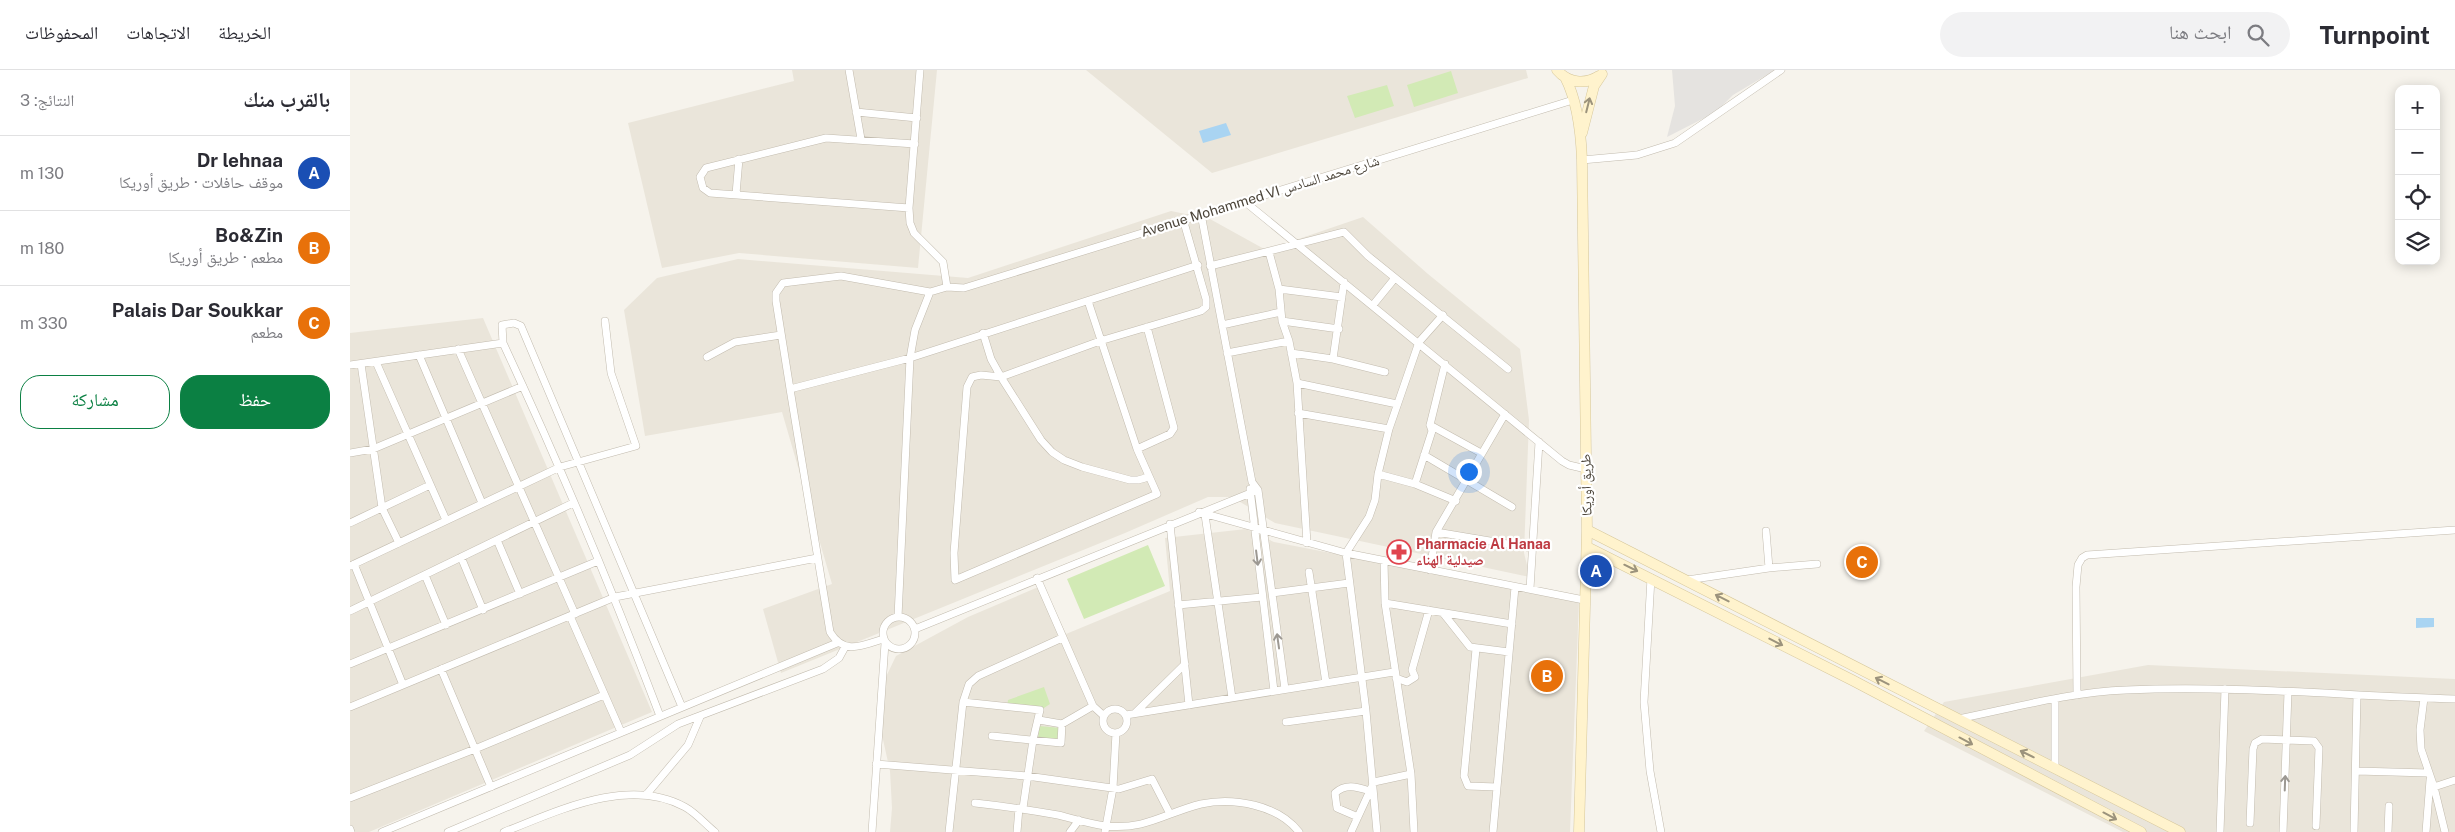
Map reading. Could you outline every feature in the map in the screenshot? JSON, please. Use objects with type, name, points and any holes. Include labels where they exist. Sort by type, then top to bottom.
[{"type":"street","points":[[849,70],[861,139]]},
{"type":"street","points":[[920,70],[909,208],[910,223],[914,233],[943,262],[946,287]]},
{"type":"street","points":[[1557,70],[1565,78],[1585,82],[1603,72]]},
{"type":"street","points":[[1582,160],[1637,155],[1675,143],[1781,70]]},
{"type":"street","name":"طريق أوريكا","points":[[1581,138],[1594,86],[1603,72]]},
{"type":"street","name":"طريق أوريكا","points":[[1565,78],[1574,100],[1581,138],[1582,160],[1587,547],[1584,600],[1579,832]]},
{"type":"street","name":"Avenue Mohammed VI شارع محمد السادس","points":[[930,292],[946,287],[964,288],[1574,100]]},
{"type":"street","points":[[856,112],[917,118]]},
{"type":"street","points":[[909,208],[706,191],[700,182],[700,177],[706,168],[739,158],[826,138],[915,144]]},
{"type":"street","points":[[736,194],[739,158]]},
{"type":"street","points":[[1244,201],[1419,342],[1538,442],[1566,463],[1586,469]]},
{"type":"street","points":[[1200,214],[1252,482],[1258,490],[1285,689]]},
{"type":"street","points":[[1088,301],[1100,340],[1137,449],[1149,477],[1158,490],[1157,494],[955,580],[954,553],[969,380],[976,375],[1000,377],[1100,340],[1204,310],[1206,299],[1198,265],[1183,219]]},
{"type":"street","points":[[1210,266],[1344,232],[1395,278],[1508,369]]},
{"type":"street","points":[[1270,252],[1279,289],[1282,321],[1289,341],[1297,383],[1307,543]]},
{"type":"street","points":[[790,389],[910,358],[1198,265]]},
{"type":"street","points":[[884,641],[862,646],[845,647],[837,642],[828,626],[781,334],[776,293],[783,283],[841,276],[930,292],[915,330],[910,358],[898,617]]},
{"type":"street","points":[[1373,305],[1395,278]]},
{"type":"street","points":[[1333,359],[1339,329],[1344,282]]},
{"type":"street","points":[[1279,289],[1342,297]]},
{"type":"street","points":[[1222,325],[1281,312]]},
{"type":"street","points":[[1378,832],[1366,711],[1346,553],[1370,517],[1389,429],[1419,342],[1443,315]]},
{"type":"street","points":[[402,685],[352,565],[560,467],[636,446],[611,373],[605,321]]},
{"type":"street","points":[[1282,321],[1339,329]]},
{"type":"street","points":[[660,716],[615,596],[573,503],[560,467],[503,343],[502,325],[514,323],[522,326],[682,707]]},
{"type":"street","points":[[1137,449],[1170,434],[1174,428],[1146,327]]},
{"type":"street","points":[[983,333],[991,359],[1000,377],[1041,440],[1064,460],[1130,480],[1149,477]]},
{"type":"street","points":[[707,357],[729,344],[781,334]]},
{"type":"street","points":[[1227,353],[1289,341]]},
{"type":"street","points":[[350,365],[503,343]]},
{"type":"street","points":[[458,349],[535,522],[604,695],[621,732]]},
{"type":"street","points":[[1291,353],[1333,359],[1385,372]]},
{"type":"street","points":[[420,355],[482,503]]},
{"type":"street","points":[[376,362],[446,520]]},
{"type":"street","points":[[361,364],[382,508],[398,543]]},
{"type":"street","points":[[1415,484],[1432,431],[1430,425],[1445,364]]},
{"type":"street","points":[[1297,383],[1397,404]]},
{"type":"street","points":[[350,453],[373,449],[523,386]]},
{"type":"street","points":[[1298,413],[1389,429]]},
{"type":"street","points":[[1430,570],[1436,532],[1456,501],[1505,414]]},
{"type":"street","points":[[1430,425],[1481,454]]},
{"type":"street","points":[[1530,589],[1538,442]]},
{"type":"street","points":[[1424,455],[1512,507]]},
{"type":"street","points":[[1378,474],[1415,484],[1456,501]]},
{"type":"street","points":[[1252,482],[1249,492],[1274,691]]},
{"type":"street","points":[[350,524],[430,485]]},
{"type":"street","points":[[915,629],[1170,524],[1258,490]]},
{"type":"street","points":[[350,611],[573,503]]},
{"type":"street","points":[[1202,513],[1346,553],[1584,600]]},
{"type":"street","points":[[1202,513],[1218,602],[1232,698]]},
{"type":"street","points":[[1170,524],[1189,705]]},
{"type":"street","points":[[1587,530],[2180,832]]},
{"type":"street","points":[[2077,696],[2076,587],[2078,565],[2082,558],[2088,555],[2455,530]]},
{"type":"street","points":[[1766,531],[1769,568]]},
{"type":"street","points":[[1436,532],[1532,548]]},
{"type":"street","points":[[497,540],[520,594]]},
{"type":"street","points":[[1587,547],[1951,732],[2141,832]]},
{"type":"street","points":[[461,557],[483,610]]},
{"type":"street","points":[[350,707],[615,596],[818,558]]},
{"type":"street","points":[[350,664],[598,561]]},
{"type":"street","points":[[1384,561],[1385,602],[1412,774],[1414,832]]},
{"type":"street","points":[[1686,580],[1769,568],[1817,564]]},
{"type":"street","points":[[1309,572],[1326,683]]},
{"type":"street","points":[[425,575],[446,625]]},
{"type":"street","points":[[1037,578],[1093,706],[1104,716],[1105,728],[1116,733]]},
{"type":"street","points":[[1651,578],[1644,702],[1650,771],[1661,832]]},
{"type":"street","points":[[1272,594],[1350,583]]},
{"type":"street","points":[[1493,832],[1515,586]]},
{"type":"street","points":[[1178,605],[1262,597]]},
{"type":"street","points":[[1385,602],[1512,624]]},
{"type":"street","points":[[1126,715],[1362,677],[1395,675],[1407,682],[1415,677],[1412,670],[1430,610]]},
{"type":"street","points":[[1443,613],[1468,646],[1476,649],[1510,652]]},
{"type":"street","points":[[872,832],[884,626],[890,619],[898,617],[910,622],[915,629],[913,642],[906,648],[893,649],[884,641]]},
{"type":"street","points":[[949,832],[963,702],[969,684],[978,676],[1062,638]]},
{"type":"street","points":[[382,832],[837,642]]},
{"type":"street","points":[[448,832],[630,755],[678,724],[822,669],[839,658],[845,647]]},
{"type":"street","points":[[1476,649],[1464,776],[1468,786],[1497,787]]},
{"type":"street","points":[[1135,713],[1185,664]]},
{"type":"street","points":[[441,669],[491,786]]},
{"type":"street","points":[[2220,832],[2225,689]]},
{"type":"street","points":[[1957,720],[2077,696],[2125,690],[2225,689],[2455,699]]},
{"type":"street","points":[[2283,832],[2288,692]]},
{"type":"street","points":[[350,798],[475,749],[604,695]]},
{"type":"street","points":[[2354,832],[2357,770],[2357,695]]},
{"type":"street","points":[[2424,698],[2420,730],[2421,749],[2434,787],[2445,832]]},
{"type":"street","points":[[2055,700],[2056,768]]},
{"type":"street","points":[[963,702],[1038,709],[1038,720],[1032,740],[1017,832]]},
{"type":"street","points":[[1038,720],[1062,724],[1093,706]]},
{"type":"street","points":[[1104,716],[1109,710],[1114,709],[1120,710],[1126,715]]},
{"type":"street","points":[[1286,722],[1366,711]]},
{"type":"street","points":[[1932,723],[1940,711]]},
{"type":"street","points":[[1116,733],[1126,727],[1126,715]]},
{"type":"street","points":[[646,795],[688,745],[700,717]]},
{"type":"street","points":[[1951,732],[1957,720]]},
{"type":"street","points":[[992,736],[1061,743],[1062,724]]},
{"type":"street","points":[[1105,829],[1113,788],[1116,733]]},
{"type":"street","points":[[2250,823],[2254,744],[2262,739],[2314,741],[2319,745],[2316,826]]},
{"type":"street","points":[[876,764],[1027,776],[1113,788],[1124,788],[1153,780],[1170,814]]},
{"type":"street","points":[[2357,770],[2429,775]]},
{"type":"street","points":[[1374,782],[1412,774]]},
{"type":"street","points":[[2426,832],[2429,775]]},
{"type":"street","points":[[2434,787],[2455,780]]},
{"type":"street","points":[[1351,832],[1374,782]]},
{"type":"street","points":[[1358,816],[1337,808],[1334,800],[1335,794],[1340,789],[1351,786],[1370,791]]},
{"type":"street","points":[[504,832],[595,800],[625,794],[664,798],[687,808],[714,832]]},
{"type":"street","points":[[975,803],[1021,808],[1079,820],[1105,829],[1140,829],[1170,814],[1209,803],[1253,805],[1276,812],[1299,832]]},
{"type":"street","points":[[2388,832],[2389,806]]},
{"type":"street","points":[[1070,832],[1079,820]]},
{"type":"shaded area","points":[[792,70],[937,70],[918,268],[739,253],[662,268],[628,123],[794,81]]},
{"type":"shaded area","points":[[1086,70],[1526,70],[1528,78],[1212,173]]},
{"type":"shaded area","points":[[1672,70],[1775,70],[1733,95],[1716,112],[1667,137],[1675,106]]},
{"type":"shaded area","points":[[1171,211],[1210,219],[1266,250],[1363,217],[1428,274],[1520,349],[1529,420],[1524,553],[1530,577],[1275,523],[1232,497],[1208,497],[1125,533],[781,673],[763,609],[832,584],[782,412],[645,436],[624,310],[657,278],[738,259],[968,278]]},
{"type":"shaded area","points":[[483,318],[652,712],[369,832],[350,832],[350,333]]},
{"type":"shaded area","points":[[1246,529],[1274,542],[1579,601],[1570,832],[890,832],[892,808],[890,771],[880,726],[884,681],[896,656],[968,617],[1043,585],[1066,634],[1170,591],[1165,538]]},
{"type":"shaded area","points":[[2148,665],[2455,679],[2455,832],[2123,832],[1924,731],[1944,702]]},
{"type":"green space","points":[[1451,71],[1458,93],[1414,107],[1407,85]]},
{"type":"green space","points":[[1387,85],[1394,106],[1355,118],[1347,96]]},
{"type":"green space","points":[[1148,545],[1165,586],[1084,619],[1067,579]]},
{"type":"green space","points":[[1044,687],[1050,704],[1044,708],[1007,707],[1008,700]]},
{"type":"green space","points":[[1039,726],[1061,728],[1060,743],[1038,741]]},
{"type":"water","points":[[1226,123],[1231,135],[1203,143],[1199,131]]},
{"type":"water","points":[[2416,618],[2434,618],[2434,627],[2416,628]]},
{"type":"place","name":"Pharmacie Al Hanaa صيدلية الهناء","points":[[1399,552]]},
{"type":"place","name":"Palais Dar Soukkar","points":[[1862,562]]},
{"type":"place","name":"Dr lehnaa","points":[[1596,571]]},
{"type":"place","name":"Bo&Zin","points":[[1547,676]]}]
